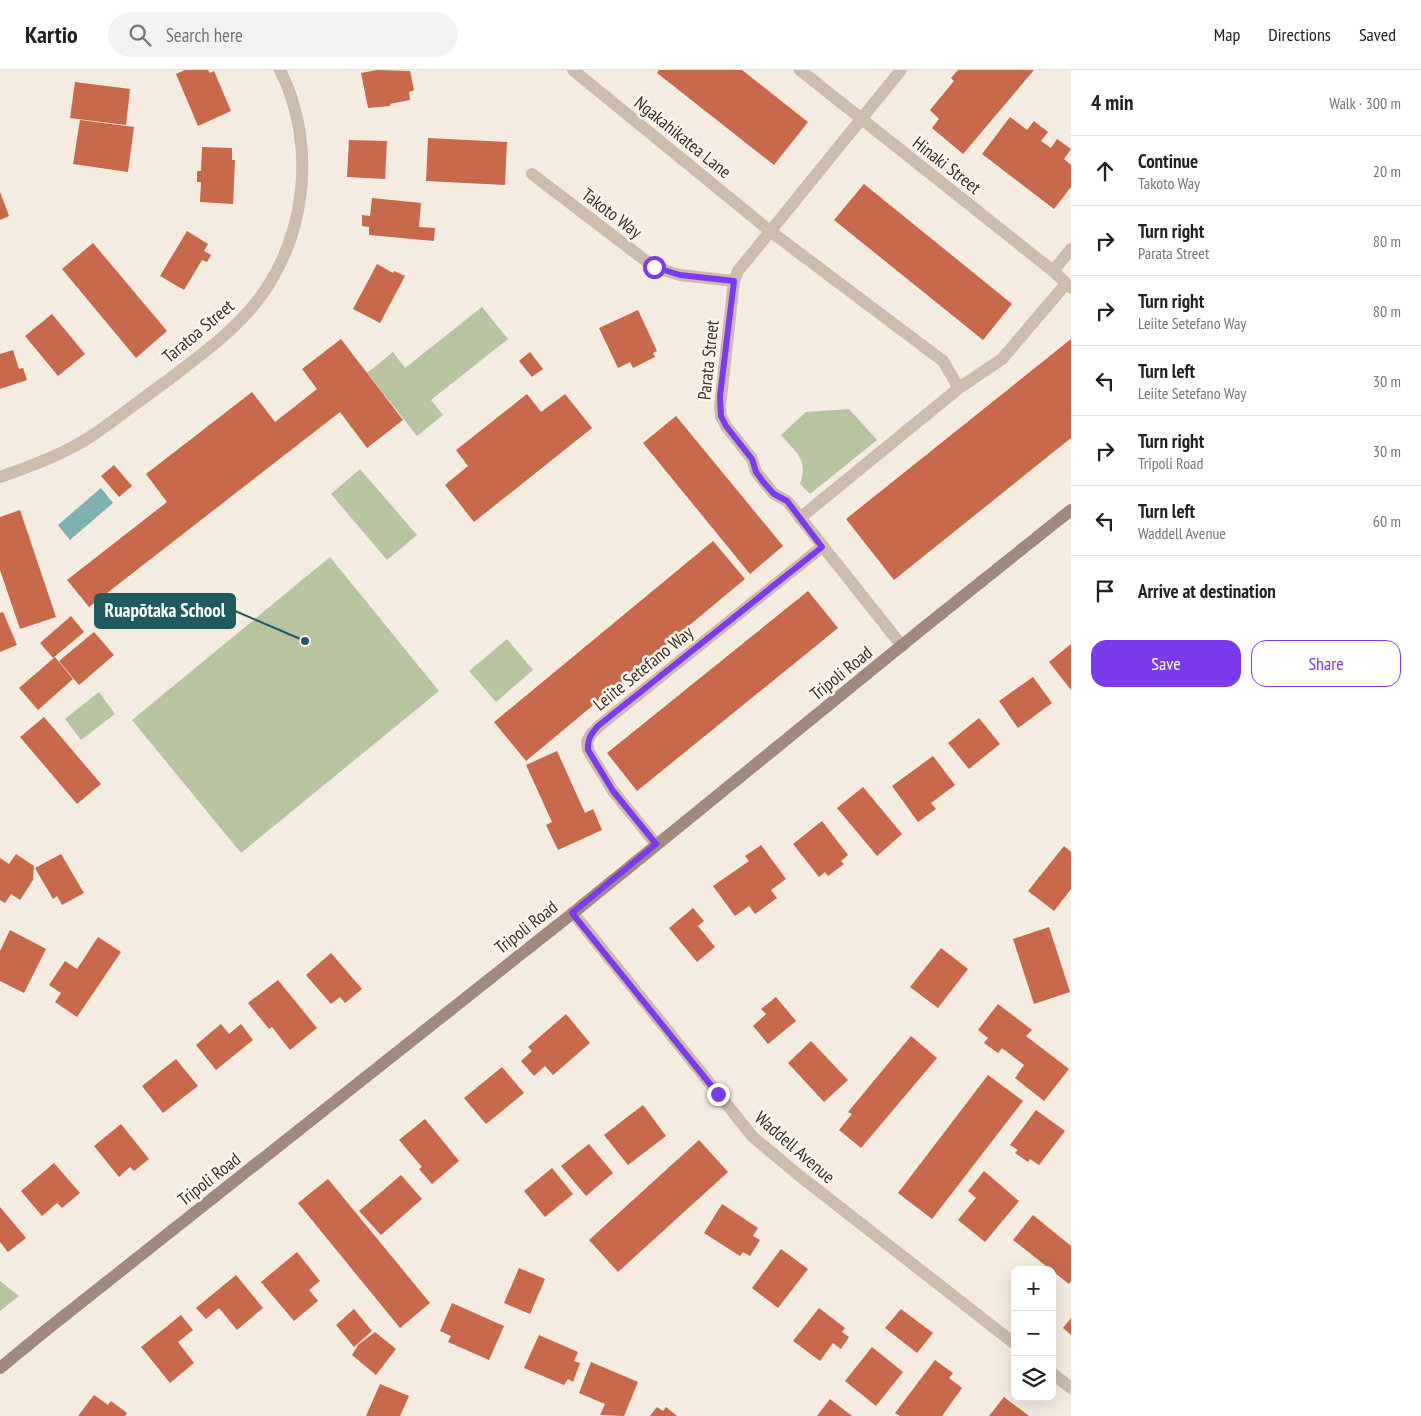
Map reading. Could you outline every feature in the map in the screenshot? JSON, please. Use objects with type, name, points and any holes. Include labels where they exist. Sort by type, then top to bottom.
[{"type":"street","name":"Taratoa Street","points":[[0,477],[78,445],[101,429],[201,355],[226,334],[249,311],[266,288],[280,265],[289,240],[302,186],[303,156],[300,127],[292,96],[280,70]]},
{"type":"street","name":"Ngakahikatea Lane","points":[[573,70],[770,231],[943,361],[959,388]]},
{"type":"street","name":"Hinaki Street","points":[[800,70],[1053,271],[1068,286]]},
{"type":"street","name":"Parata Street","points":[[902,70],[738,271],[734,281],[720,396],[721,416],[726,426],[752,459],[756,472],[764,483],[774,494],[787,501],[902,646]]},
{"type":"street","name":"Takoto Way","points":[[532,174],[654,267],[680,275],[734,281]]},
{"type":"street","points":[[1053,271],[1071,249]]},
{"type":"street","points":[[800,518],[959,388],[1002,359],[1068,286]]},
{"type":"street","name":"Tripoli Road","points":[[0,1368],[572,913],[1071,510]]},
{"type":"street","name":"Leiite Setefano Way","points":[[656,844],[613,791],[588,750],[587,742],[591,734],[598,726],[822,547]]},
{"type":"street","name":"Waddell Avenue","points":[[572,913],[752,1137],[1011,1341]]},
{"type":"street","points":[[1056,1376],[1071,1388]]},
{"type":"green space","points":[[482,307],[508,339],[431,400],[443,415],[417,436],[367,373],[393,352],[405,368]]},
{"type":"green space","points":[[849,409],[877,440],[810,494],[800,484],[803,468],[800,457],[781,435],[806,412]]},
{"type":"green space","points":[[360,469],[417,535],[387,560],[331,494]]},
{"type":"green space","points":[[330,557],[439,691],[241,853],[132,720]]},
{"type":"green space","points":[[507,639],[533,670],[496,702],[469,671]]},
{"type":"green space","points":[[99,692],[115,714],[81,740],[65,719]]},
{"type":"green space","points":[[0,1281],[19,1296],[0,1311]]},
{"type":"water","points":[[101,488],[113,503],[70,540],[58,525]]},
{"type":"building","points":[[185,70],[208,70],[210,73],[214,71],[231,111],[198,126],[176,74]]},
{"type":"building","points":[[377,70],[410,71],[414,90],[409,92],[410,100],[390,104],[390,106],[368,108],[361,73]]},
{"type":"building","points":[[659,70],[742,70],[808,122],[774,165],[657,73]]},
{"type":"building","points":[[958,70],[1034,70],[963,154],[932,128],[939,119],[930,110],[954,81],[951,78]]},
{"type":"building","points":[[75,82],[130,89],[126,125],[70,118]]},
{"type":"building","points":[[1010,117],[1027,130],[1034,121],[1048,132],[1041,141],[1051,148],[1057,139],[1071,149],[1064,159],[1071,165],[1071,187],[1054,209],[982,154]]},
{"type":"building","points":[[80,120],[134,127],[128,172],[73,164]]},
{"type":"building","points":[[428,138],[507,142],[505,185],[426,181]]},
{"type":"building","points":[[349,140],[387,141],[385,179],[347,177]]},
{"type":"building","points":[[202,147],[232,148],[232,160],[235,160],[233,204],[200,202],[201,182],[197,182],[197,171],[201,171]]},
{"type":"building","points":[[864,184],[1012,304],[983,340],[834,220]]},
{"type":"building","points":[[0,192],[9,216],[0,220]]},
{"type":"building","points":[[372,198],[421,203],[419,227],[435,228],[434,241],[369,235],[369,227],[362,226],[362,215],[370,216]]},
{"type":"building","points":[[187,231],[208,244],[204,251],[211,255],[207,262],[202,260],[184,290],[160,276]]},
{"type":"building","points":[[93,243],[167,331],[136,358],[62,269]]},
{"type":"building","points":[[377,264],[393,273],[394,271],[405,276],[380,323],[353,309]]},
{"type":"building","points":[[638,310],[657,351],[653,353],[655,357],[633,368],[630,362],[618,368],[599,328]]},
{"type":"building","points":[[52,314],[85,354],[58,376],[25,336]]},
{"type":"building","points":[[341,339],[403,420],[367,448],[340,412],[89,607],[67,580],[167,502],[146,474],[252,392],[275,422],[317,389],[302,369]]},
{"type":"building","points":[[1071,339],[1071,438],[894,580],[846,519]]},
{"type":"building","points":[[13,350],[19,369],[23,368],[27,380],[0,389],[0,354]]},
{"type":"building","points":[[530,352],[543,369],[532,377],[519,361]]},
{"type":"building","points":[[527,394],[541,412],[565,394],[592,428],[474,522],[445,485],[468,466],[456,450]]},
{"type":"building","points":[[676,416],[783,546],[750,574],[643,443]]},
{"type":"building","points":[[114,465],[132,486],[119,497],[101,476]]},
{"type":"building","points":[[20,510],[56,617],[20,629],[0,570],[0,517]]},
{"type":"building","points":[[713,541],[745,579],[526,761],[494,722]]},
{"type":"building","points":[[808,591],[838,628],[637,791],[607,753]]},
{"type":"building","points":[[3,612],[17,645],[0,652],[0,613]]},
{"type":"building","points":[[71,616],[84,632],[53,658],[40,643]]},
{"type":"building","points":[[94,632],[114,655],[79,685],[59,661]]},
{"type":"building","points":[[1071,644],[1071,690],[1049,662]]},
{"type":"building","points":[[55,657],[73,679],[38,710],[19,688]]},
{"type":"building","points":[[1033,677],[1052,703],[1018,728],[999,701]]},
{"type":"building","points":[[44,717],[101,784],[77,804],[20,737]]},
{"type":"building","points":[[979,718],[1000,744],[969,769],[948,743]]},
{"type":"building","points":[[557,751],[585,813],[593,809],[602,830],[558,850],[546,825],[552,822],[526,765]]},
{"type":"building","points":[[933,756],[955,785],[931,803],[936,809],[918,822],[892,786]]},
{"type":"building","points":[[863,787],[902,834],[877,856],[837,808]]},
{"type":"building","points":[[822,821],[848,855],[841,861],[844,864],[828,876],[825,872],[819,877],[793,844]]},
{"type":"building","points":[[761,845],[786,879],[771,890],[777,898],[755,914],[749,906],[735,916],[713,886],[749,861],[745,856]]},
{"type":"building","points":[[1064,846],[1071,852],[1071,889],[1054,911],[1028,891]]},
{"type":"building","points":[[16,854],[34,866],[33,880],[20,900],[11,894],[5,903],[0,900],[0,858],[9,864]]},
{"type":"building","points":[[61,854],[84,893],[62,905],[57,896],[53,899],[35,868]]},
{"type":"building","points":[[693,908],[704,921],[698,926],[715,947],[697,962],[669,928]]},
{"type":"building","points":[[1049,927],[1070,992],[1034,1004],[1013,939]]},
{"type":"building","points":[[10,930],[46,949],[24,993],[0,981],[0,951]]},
{"type":"building","points":[[98,937],[121,952],[77,1017],[55,1002],[61,993],[49,985],[65,961],[77,969]]},
{"type":"building","points":[[941,948],[968,969],[938,1008],[910,987]]},
{"type":"building","points":[[331,953],[362,989],[345,1003],[340,997],[331,1004],[306,975]]},
{"type":"building","points":[[278,980],[317,1028],[290,1050],[272,1027],[269,1029],[248,1003]]},
{"type":"building","points":[[776,997],[796,1021],[768,1044],[753,1026],[766,1014],[761,1009]]},
{"type":"building","points":[[998,1004],[1032,1030],[1026,1036],[1069,1069],[1044,1101],[1015,1078],[1024,1065],[1002,1048],[998,1053],[984,1043],[988,1038],[978,1030]]},
{"type":"building","points":[[566,1014],[590,1043],[553,1075],[545,1066],[534,1076],[521,1061],[532,1051],[528,1047]]},
{"type":"building","points":[[221,1024],[229,1034],[241,1024],[253,1040],[216,1070],[196,1045]]},
{"type":"building","points":[[911,1036],[937,1058],[861,1148],[839,1130],[852,1114],[848,1112]]},
{"type":"building","points":[[811,1041],[848,1080],[824,1102],[788,1063]]},
{"type":"building","points":[[176,1059],[198,1086],[163,1113],[142,1086]]},
{"type":"building","points":[[502,1067],[524,1093],[486,1124],[464,1098]]},
{"type":"building","points":[[988,1075],[1023,1101],[932,1219],[898,1193]]},
{"type":"building","points":[[643,1105],[666,1136],[628,1165],[604,1135]]},
{"type":"building","points":[[1036,1110],[1065,1131],[1039,1165],[1030,1159],[1028,1162],[1015,1153],[1018,1150],[1010,1145]]},
{"type":"building","points":[[425,1119],[459,1161],[432,1184],[419,1169],[422,1167],[399,1140]]},
{"type":"building","points":[[121,1124],[149,1159],[134,1171],[130,1167],[119,1177],[94,1146]]},
{"type":"building","points":[[699,1140],[728,1172],[618,1272],[589,1240]]},
{"type":"building","points":[[589,1144],[613,1173],[586,1196],[561,1166]]},
{"type":"building","points":[[54,1163],[80,1193],[62,1208],[57,1203],[42,1216],[21,1191]]},
{"type":"building","points":[[552,1168],[573,1194],[545,1217],[524,1191]]},
{"type":"building","points":[[984,1171],[1019,1201],[985,1242],[958,1220],[976,1198],[968,1191]]},
{"type":"building","points":[[401,1175],[422,1199],[381,1235],[359,1211]]},
{"type":"building","points":[[328,1179],[430,1303],[400,1328],[298,1203]]},
{"type":"building","points":[[722,1204],[758,1228],[753,1236],[760,1240],[750,1256],[743,1252],[740,1256],[704,1233]]},
{"type":"building","points":[[0,1207],[26,1238],[8,1252],[0,1242]]},
{"type":"building","points":[[1033,1215],[1071,1246],[1071,1281],[1069,1284],[1056,1274],[1056,1266],[1046,1266],[1013,1240]]},
{"type":"building","points":[[781,1249],[808,1269],[778,1308],[752,1288]]},
{"type":"building","points":[[297,1252],[320,1281],[309,1290],[318,1301],[294,1321],[261,1282]]},
{"type":"building","points":[[519,1268],[545,1279],[530,1314],[504,1303]]},
{"type":"building","points":[[236,1275],[263,1308],[237,1330],[219,1308],[206,1319],[196,1308]]},
{"type":"building","points":[[452,1303],[504,1326],[489,1360],[448,1342],[451,1336],[440,1331]]},
{"type":"building","points":[[819,1308],[845,1328],[842,1332],[849,1337],[841,1349],[833,1343],[820,1361],[793,1341]]},
{"type":"building","points":[[354,1309],[372,1331],[354,1347],[336,1325]]},
{"type":"building","points":[[901,1309],[933,1333],[917,1353],[885,1328]]},
{"type":"building","points":[[181,1315],[193,1330],[178,1342],[194,1363],[170,1383],[141,1347]]},
{"type":"building","points":[[1071,1318],[1071,1335],[1063,1328]]},
{"type":"building","points":[[375,1332],[396,1349],[376,1375],[352,1355],[358,1345]]},
{"type":"building","points":[[539,1335],[578,1352],[574,1361],[580,1363],[573,1382],[568,1379],[564,1385],[524,1368]]},
{"type":"building","points":[[872,1347],[903,1372],[876,1406],[845,1381]]},
{"type":"building","points":[[935,1360],[953,1373],[949,1378],[962,1388],[942,1416],[900,1416],[895,1413]]},
{"type":"building","points":[[591,1362],[638,1382],[624,1416],[600,1415],[605,1404],[579,1393]]},
{"type":"building","points":[[380,1384],[409,1396],[400,1416],[366,1416]]},
{"type":"building","points":[[94,1395],[108,1405],[111,1401],[127,1413],[125,1416],[78,1416]]},
{"type":"building","points":[[1004,1397],[1029,1416],[989,1416]]},
{"type":"building","points":[[830,1399],[852,1416],[817,1416]]},
{"type":"building","points":[[657,1407],[663,1411],[666,1407],[677,1416],[650,1416]]},
{"type":"place","name":"Ruapōtaka School","points":[[305,641]]},
{"type":"route","points":[[654,267],[680,275],[734,281],[720,396],[721,416],[726,426],[752,459],[756,472],[764,483],[774,494],[787,501],[822,547],[598,726],[587,742],[588,750],[613,791],[656,844],[572,913],[718,1094]]}]
